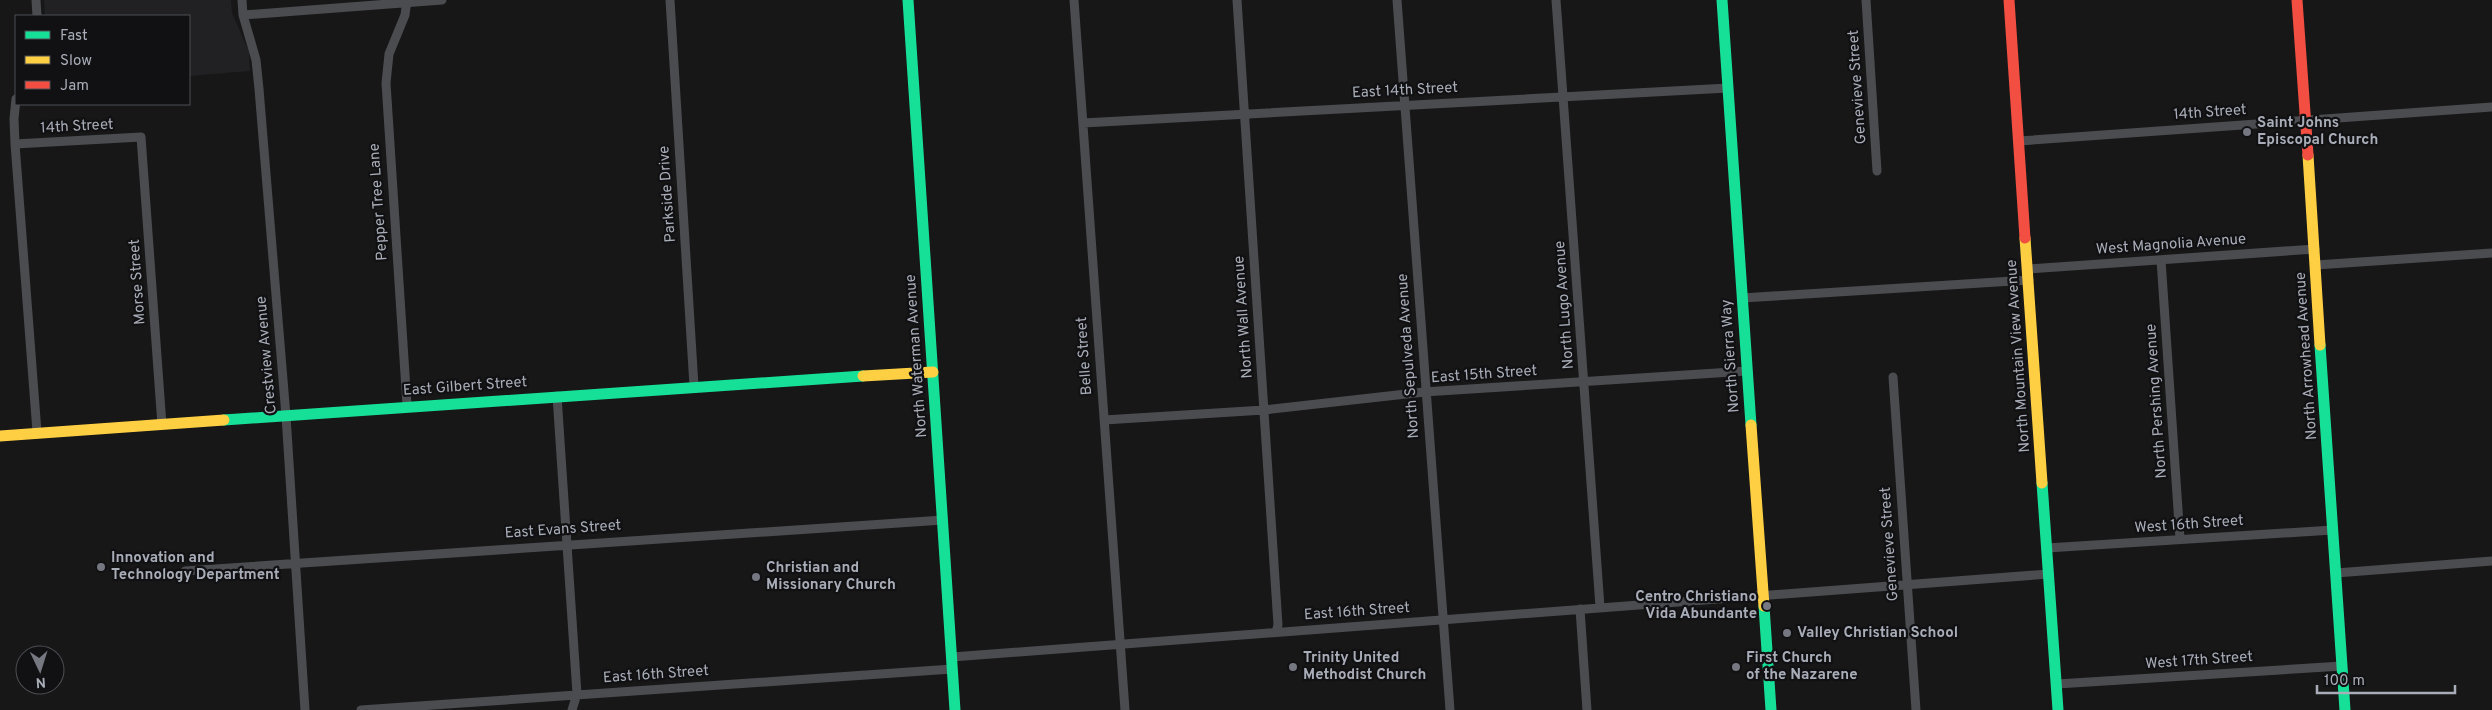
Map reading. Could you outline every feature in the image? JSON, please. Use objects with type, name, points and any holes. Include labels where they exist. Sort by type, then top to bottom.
[{"type":"street","points":[[36,0],[37,15]]},
{"type":"street","name":"Crestview Avenue","points":[[242,0],[243,15],[256,60],[286,416],[305,710]]},
{"type":"street","points":[[243,15],[407,1],[442,0]]},
{"type":"street","name":"Parkside Drive","points":[[670,0],[694,386]]},
{"type":"street","name":"North Waterman Avenue","points":[[908,0],[955,710]]},
{"type":"street","name":"Belle Street","points":[[1074,0],[1125,710]]},
{"type":"street","name":"North Wall Avenue","points":[[1237,0],[1278,625],[1276,632]]},
{"type":"street","name":"North Sepulveda Avenue","points":[[1397,0],[1424,392],[1450,710]]},
{"type":"street","name":"North Lugo Avenue","points":[[1556,0],[1600,607]]},
{"type":"street","name":"North Sierra Way","points":[[1722,0],[1771,710]]},
{"type":"street","name":"Genevieve Street","points":[[1866,0],[1877,172]]},
{"type":"street","name":"North Mountain View Avenue","points":[[2010,0],[2058,710]]},
{"type":"street","name":"North Arrowhead Avenue","points":[[2297,0],[2345,710]]},
{"type":"street","name":"Pepper Tree Lane","points":[[407,1],[405,15],[389,54],[386,83],[407,405]]},
{"type":"street","name":"East 14th Street","points":[[1083,123],[1728,88]]},
{"type":"street","points":[[15,105],[15,144],[37,432]]},
{"type":"street","name":"14th Street","points":[[2019,140],[2492,107]]},
{"type":"street","name":"14th Street","points":[[15,144],[141,137]]},
{"type":"street","name":"Morse Street","points":[[141,137],[162,425]]},
{"type":"street","name":"West Magnolia Avenue","points":[[1742,298],[2028,274],[2161,260],[2315,249]]},
{"type":"street","points":[[2316,265],[2492,253]]},
{"type":"street","name":"North Pershing Avenue","points":[[2161,260],[2180,540]]},
{"type":"street","name":"East 15th Street","points":[[1104,420],[1264,410],[1424,392],[1747,371]]},
{"type":"street","name":"East Gilbert Street","points":[[0,436],[286,416],[407,405],[933,372]]},
{"type":"street","name":"Genevieve Street","points":[[1893,377],[1916,710]]},
{"type":"street","points":[[557,396],[577,694],[572,710]]},
{"type":"street","name":"East Evans Street","points":[[185,571],[943,520]]},
{"type":"street","name":"West 16th Street","points":[[2047,548],[2333,530]]},
{"type":"street","points":[[2336,573],[2492,562]]},
{"type":"street","points":[[1764,595],[2049,574]]},
{"type":"street","name":"East 16th Street","points":[[952,657],[1764,595]]},
{"type":"street","points":[[1580,609],[1587,710]]},
{"type":"street","name":"West 17th Street","points":[[2056,684],[2342,666]]},
{"type":"street","name":"East 16th Street","points":[[361,710],[952,669]]},
{"type":"shaded area","points":[[44,0],[231,0],[232,13],[249,52],[250,71],[190,76],[190,15],[45,15]]},
{"type":"traffic: fast","points":[[908,0],[955,710]]},
{"type":"traffic: fast","points":[[1722,0],[1751,425]]},
{"type":"traffic: fast","points":[[2320,345],[2345,710]]},
{"type":"traffic: fast","points":[[224,420],[863,376]]},
{"type":"traffic: fast","points":[[2042,483],[2058,710]]},
{"type":"traffic: fast","points":[[1764,606],[1771,710]]},
{"type":"traffic: slow","points":[[2308,155],[2320,345]]},
{"type":"traffic: slow","points":[[2025,238],[2042,483]]},
{"type":"traffic: slow","points":[[863,376],[933,372]]},
{"type":"traffic: slow","points":[[0,436],[224,420]]},
{"type":"traffic: slow","points":[[1751,425],[1764,606]]},
{"type":"traffic: jam","points":[[2009,0],[2025,238]]},
{"type":"traffic: jam","points":[[2297,0],[2308,155]]},
{"type":"place","name":"Saint Johns Episcopal Church","points":[[2247,132]]},
{"type":"place","name":"Innovation and Technology Department","points":[[101,567]]},
{"type":"place","name":"Christian and Missionary Church","points":[[756,577]]},
{"type":"place","name":"Centro Christiano Vida Abundante","points":[[1767,606]]},
{"type":"place","name":"Valley Christian School","points":[[1787,633]]},
{"type":"place","name":"Trinity United Methodist Church","points":[[1293,667]]},
{"type":"place","name":"First Church of the Nazarene","points":[[1736,667]]}]
